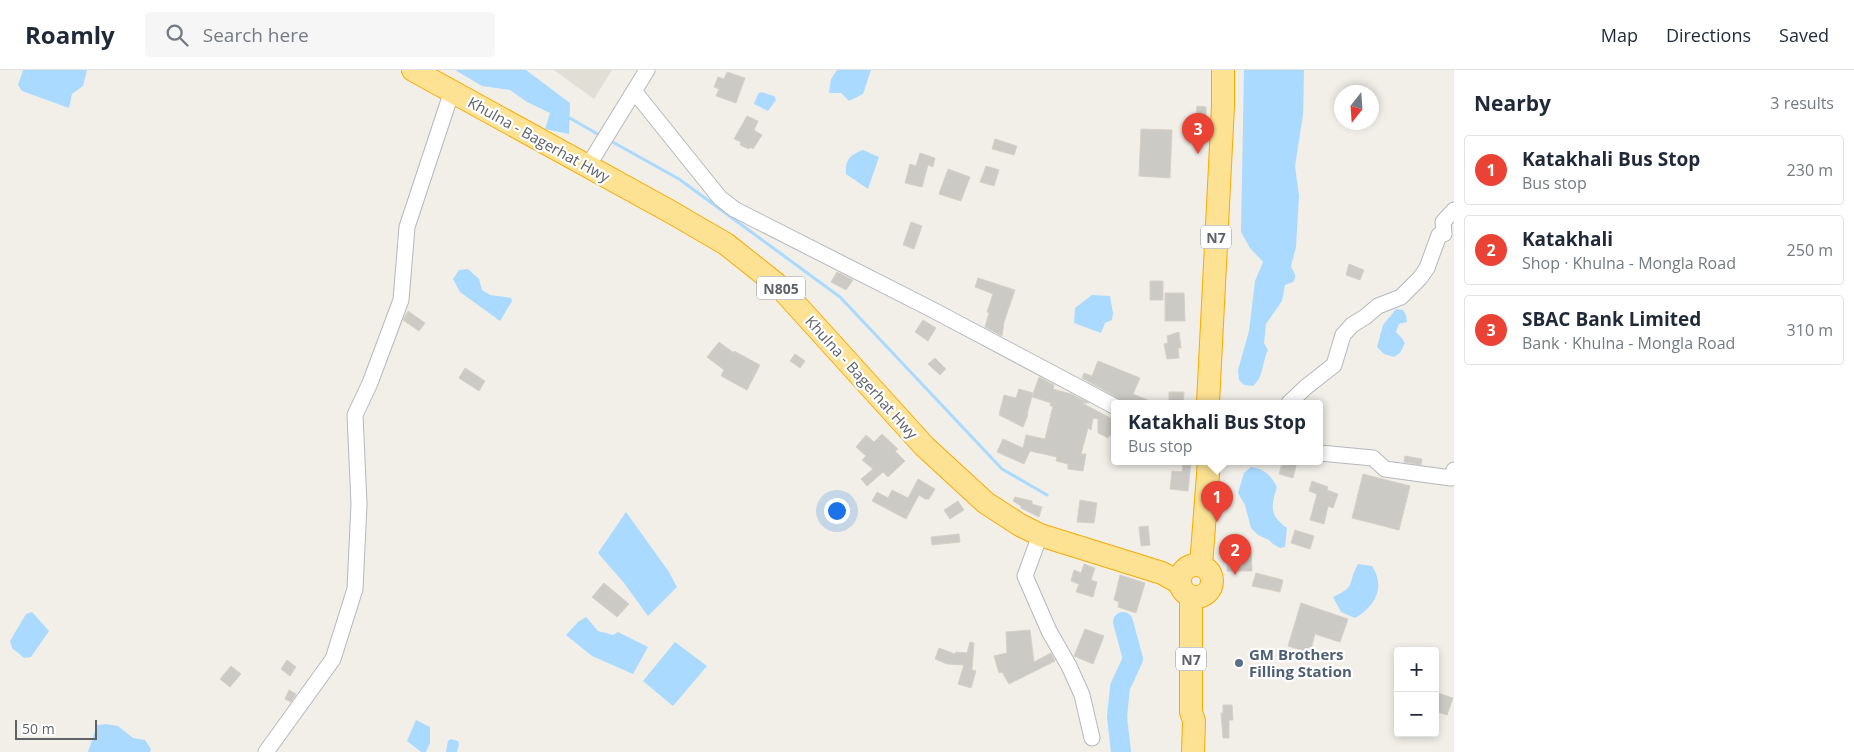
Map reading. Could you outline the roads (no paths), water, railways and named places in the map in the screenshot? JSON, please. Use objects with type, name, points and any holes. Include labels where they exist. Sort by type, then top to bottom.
[{"type":"highway","name":"N7","points":[[1208,400],[1223,106],[1223,70]]},
{"type":"highway","name":"Khulna - Bagerhat Hwy","points":[[419,71],[726,244],[756,266],[780,287],[931,453],[986,503],[1020,526],[1040,535],[1106,556],[1181,577]]},
{"type":"highway","points":[[1181,577],[1201,465]]},
{"type":"highway","points":[[1181,577],[1208,465]]},
{"type":"highway","name":"N7","points":[[1181,577],[1191,712],[1194,721],[1193,752]]},
{"type":"street","points":[[588,166],[647,70]]},
{"type":"street","points":[[266,752],[333,659],[355,589],[358,504],[355,415],[370,383],[400,300],[407,227],[452,91]]},
{"type":"street","points":[[634,91],[720,198],[734,210],[933,310],[1111,404]]},
{"type":"street","points":[[1292,400],[1306,386],[1334,365],[1343,335],[1352,325],[1378,306],[1401,297],[1420,278],[1427,268],[1439,234],[1444,234],[1443,222],[1454,210]]},
{"type":"street","points":[[1323,453],[1373,458],[1385,469],[1453,476]]},
{"type":"street","points":[[1040,535],[1026,576],[1049,631],[1082,694],[1092,738]]},
{"type":"water","points":[[23,70],[87,70],[83,86],[72,94],[69,108],[22,91],[18,85]]},
{"type":"water","points":[[455,70],[526,70],[570,103],[569,134],[545,129],[550,113],[527,102],[510,90],[482,86]]},
{"type":"water","points":[[837,70],[871,70],[863,94],[849,101],[841,93],[829,93],[831,79]]},
{"type":"water","points":[[1244,70],[1304,70],[1303,115],[1295,166],[1299,196],[1296,247],[1291,266],[1295,277],[1293,282],[1285,285],[1282,301],[1266,324],[1264,343],[1268,350],[1261,374],[1253,386],[1244,385],[1239,380],[1238,370],[1249,331],[1255,281],[1263,262],[1250,248],[1241,232]]},
{"type":"water","points":[[761,92],[774,96],[776,100],[768,111],[754,104],[758,94]]},
{"type":"water","points":[[863,150],[879,157],[868,189],[846,174],[846,165],[849,158]]},
{"type":"water","points":[[468,269],[479,279],[482,290],[490,295],[511,298],[512,301],[500,321],[460,292],[453,279],[459,270]]},
{"type":"water","points":[[1092,295],[1110,296],[1113,313],[1112,320],[1105,323],[1101,333],[1074,323],[1075,308]]},
{"type":"water","points":[[1396,309],[1403,310],[1407,322],[1399,324],[1396,332],[1405,343],[1400,353],[1394,357],[1384,354],[1377,347],[1383,325]]},
{"type":"water","points":[[1251,467],[1267,473],[1277,487],[1273,510],[1277,519],[1287,528],[1285,547],[1280,548],[1258,535],[1251,528],[1245,505],[1238,493],[1244,473]]},
{"type":"water","points":[[626,512],[669,572],[677,587],[648,616],[624,583],[598,553]]},
{"type":"water","points":[[1358,564],[1372,566],[1378,581],[1378,589],[1373,602],[1355,618],[1341,612],[1333,597],[1349,587]]},
{"type":"water","points":[[32,612],[49,631],[31,657],[24,658],[12,648],[10,641],[26,614]]},
{"type":"water","points":[[586,617],[598,631],[613,635],[618,632],[648,647],[633,674],[592,656],[566,635],[578,622]]},
{"type":"water","points":[[675,642],[707,666],[673,706],[643,681]]},
{"type":"water","points":[[416,720],[430,727],[430,743],[426,752],[421,752],[407,741]]},
{"type":"water","points":[[97,725],[118,726],[133,738],[145,740],[151,749],[150,752],[88,752]]},
{"type":"water","points":[[451,739],[458,741],[457,752],[446,752],[448,741]]},
{"type":"waterway","points":[[568,117],[601,136]]},
{"type":"waterway","points":[[609,140],[679,179],[840,297],[1002,469],[1047,495]]},
{"type":"waterway","points":[[1121,752],[1117,717],[1120,687],[1133,659],[1123,622]]},
{"type":"place","name":"SBAC Bank Limited","points":[[1198,154]]},
{"type":"place","name":"Katakhali Bus Stop","points":[[1217,522]]},
{"type":"place","name":"Katakhali","points":[[1235,575]]},
{"type":"place","name":"GM Brothers Filling Station","points":[[1239,663]]}]
